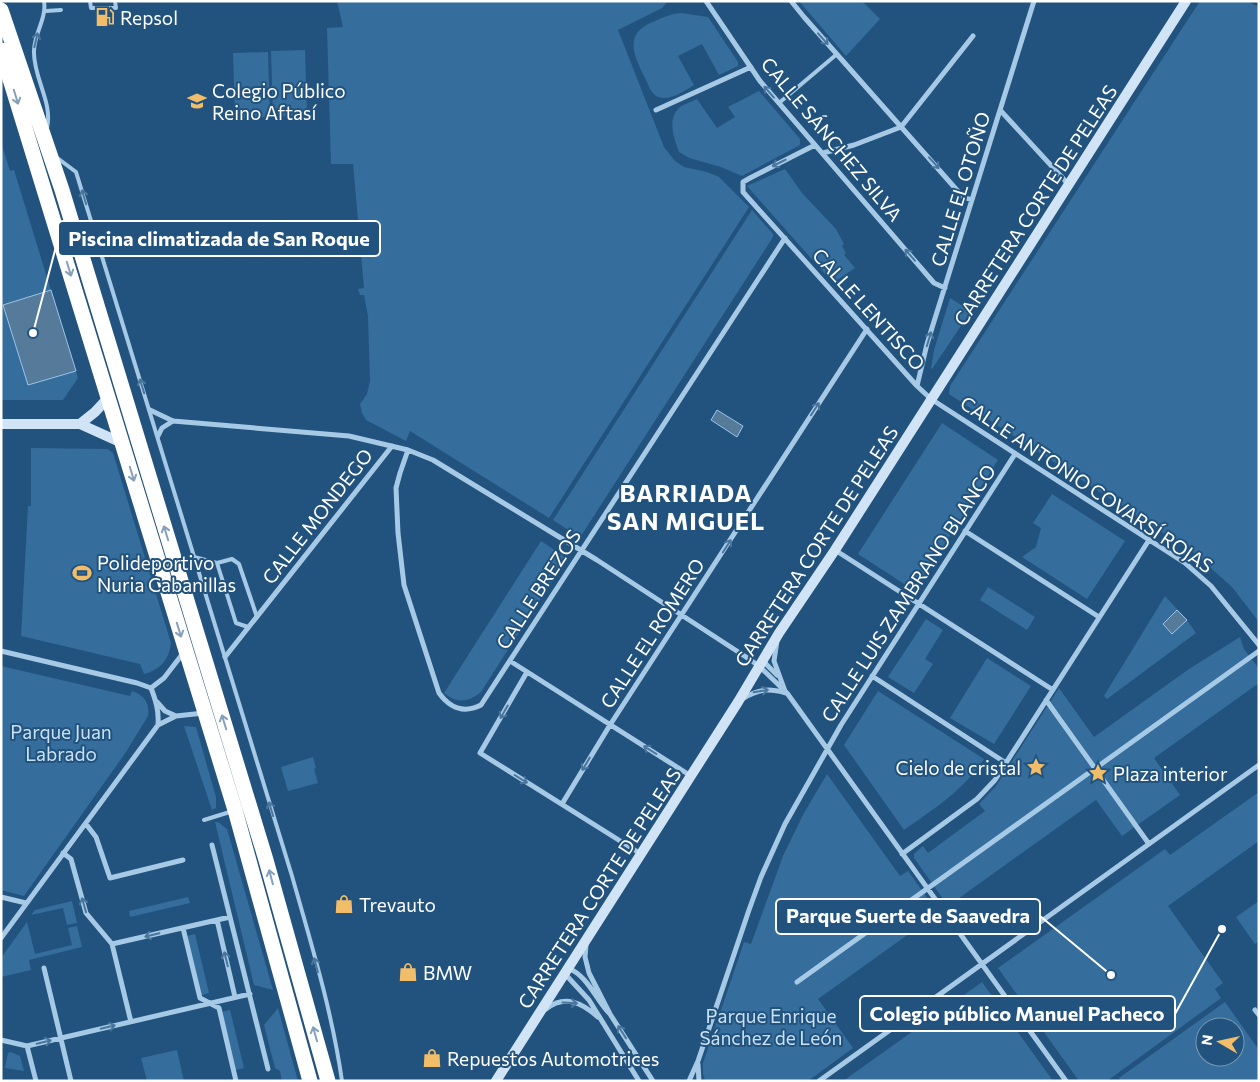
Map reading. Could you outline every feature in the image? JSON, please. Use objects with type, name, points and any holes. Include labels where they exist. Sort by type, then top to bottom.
[{"type":"highway","points":[[1,10],[62,190],[266,860],[328,1081]]},
{"type":"highway","points":[[1,50],[186,649],[234,810],[310,1081]]},
{"type":"street","name":"CALLE SÁNCHEZ SILVA","points":[[706,1],[760,80],[779,104],[934,282],[945,288]]},
{"type":"street","points":[[791,1],[963,196],[972,200]]},
{"type":"street","name":"CALLE EL OTOÑO","points":[[917,386],[927,344],[1034,1]]},
{"type":"street","name":"CARRETERA CORTE DE PELEAS","points":[[496,1081],[738,702],[779,633],[835,550],[1186,1]]},
{"type":"street","points":[[822,153],[860,143],[901,127],[973,36]]},
{"type":"street","points":[[656,110],[751,67]]},
{"type":"street","points":[[1000,110],[1069,185]]},
{"type":"street","name":"CALLE LENTISCO","points":[[815,145],[743,182],[743,192],[917,386],[932,399]]},
{"type":"street","name":"CALLE BREZOS","points":[[408,450],[396,488],[398,533],[404,585],[439,693],[445,702],[452,707],[467,710],[481,705],[785,238]]},
{"type":"street","name":"CALLE EL ROMERO","points":[[562,804],[610,725],[867,329]]},
{"type":"street","points":[[80,424],[108,398]]},
{"type":"street","name":"CALLE ANTONIO COVARSÍ ROJAS","points":[[932,399],[1184,563],[1211,586],[1259,645]]},
{"type":"street","points":[[150,410],[172,421],[349,436],[392,446]]},
{"type":"street","points":[[158,436],[162,428],[172,421]]},
{"type":"street","points":[[1,424],[80,424],[122,443]]},
{"type":"street","name":"CALLE MONDEGO","points":[[225,657],[392,446],[433,460],[581,550],[681,616],[760,663]]},
{"type":"street","name":"CALLE LUIS ZAMBRANO BLANCO","points":[[689,1081],[698,1061],[748,910],[785,824],[827,749],[872,676],[1015,454]]},
{"type":"street","points":[[965,531],[1099,617]]},
{"type":"street","points":[[902,854],[977,799],[995,780],[1148,540]]},
{"type":"street","points":[[835,550],[1053,690]]},
{"type":"street","points":[[779,633],[774,661],[787,693]]},
{"type":"street","points":[[151,688],[164,678],[186,649]]},
{"type":"street","points":[[1,650],[151,688]]},
{"type":"street","points":[[797,982],[1259,651]]},
{"type":"street","points":[[510,661],[691,776]]},
{"type":"street","points":[[760,663],[779,677]]},
{"type":"street","points":[[760,663],[787,693],[1066,1081]]},
{"type":"street","points":[[527,672],[480,752],[641,854]]},
{"type":"street","points":[[872,676],[1006,763]]},
{"type":"street","points":[[151,688],[159,714],[158,725]]},
{"type":"street","points":[[738,702],[754,691],[774,690],[787,693]]},
{"type":"street","points":[[1046,700],[1149,844]]},
{"type":"street","points":[[156,702],[165,711],[176,716]]},
{"type":"street","points":[[1,938],[158,725],[176,716],[205,713]]},
{"type":"street","points":[[819,1081],[1259,765]]},
{"type":"street","points":[[86,824],[96,837],[110,878],[184,860]]},
{"type":"street","points":[[212,845],[268,1069]]},
{"type":"street","points":[[63,852],[71,859],[86,914],[112,944],[131,1022]]},
{"type":"street","points":[[1,896],[26,903]]},
{"type":"street","points":[[112,944],[230,917]]},
{"type":"street","points":[[216,920],[235,998]]},
{"type":"street","points":[[183,928],[200,998],[219,1008],[236,1081]]},
{"type":"street","points":[[588,937],[584,952],[589,973],[610,1014],[653,1081]]},
{"type":"street","points":[[44,968],[71,1081]]},
{"type":"street","points":[[610,1014],[602,1006],[583,978],[568,968],[565,974],[596,1010],[600,1020],[639,1081]]},
{"type":"street","points":[[1,1040],[27,1046],[250,994]]},
{"type":"street","points":[[538,1016],[557,1003],[570,1001],[582,1004],[600,1020]]},
{"type":"street","points":[[27,1046],[36,1081]]},
{"type":"street","points":[[698,1061],[699,1081]]},
{"type":"lane","points":[[44,1],[46,11],[35,38],[33,54],[50,118],[44,138]]},
{"type":"lane","points":[[90,1],[91,8],[116,8],[115,1]]},
{"type":"lane","points":[[46,11],[61,10]]},
{"type":"lane","points":[[779,104],[837,54]]},
{"type":"lane","points":[[50,152],[76,172],[292,876],[323,990],[339,1056],[342,1081]]},
{"type":"lane","points":[[194,557],[217,563],[232,559],[239,564],[257,617]]},
{"type":"lane","points":[[217,563],[236,622],[248,627]]},
{"type":"lane","points":[[204,820],[234,810]]},
{"type":"green space","points":[[337,1],[668,1],[662,8],[618,30],[664,147],[675,161],[684,167],[707,172],[719,177],[749,207],[549,518],[410,431],[406,441],[366,420],[362,413],[360,404],[367,394],[370,381],[368,316],[364,295],[360,295],[358,289],[364,288],[353,164],[331,164],[327,28],[343,27]]},
{"type":"green space","points":[[799,1],[862,1],[880,19],[846,56]]},
{"type":"green space","points":[[1200,1],[1247,1],[1259,7],[1259,622],[1232,587],[1194,553],[949,394],[950,386]]},
{"type":"green space","points":[[681,13],[708,17],[738,62],[738,66],[719,75],[702,44],[678,56],[694,85],[672,97],[658,97],[650,89],[637,61],[634,53],[635,38],[638,32],[645,26],[664,17]]},
{"type":"green space","points":[[305,50],[307,115],[273,117],[271,51]]},
{"type":"green space","points":[[268,52],[270,117],[235,118],[233,53]]},
{"type":"green space","points":[[759,91],[800,139],[800,145],[742,176],[721,167],[689,158],[679,152],[672,123],[675,113],[681,107],[697,99],[717,128],[735,117],[728,107]]},
{"type":"green space","points":[[1,142],[10,171],[14,170],[78,378],[63,400],[1,400]]},
{"type":"green space","points":[[785,169],[802,193],[836,229],[844,244],[842,246],[846,253],[844,255],[855,268],[833,283],[747,186]]},
{"type":"green space","points":[[752,210],[773,234],[773,237],[579,537],[553,520]]},
{"type":"green space","points":[[950,298],[971,311],[932,369],[934,350]]},
{"type":"green space","points":[[942,423],[998,460],[915,591],[858,554]]},
{"type":"green space","name":"Polideportivo Nuria Cabanillas","points":[[31,448],[108,449],[113,453],[171,643],[166,659],[155,670],[144,674],[140,664],[21,636],[28,506],[31,506]]},
{"type":"green space","points":[[1052,494],[1125,541],[1087,599],[1022,557],[1036,547],[1041,528],[1033,523]]},
{"type":"green space","points":[[541,541],[566,559],[481,692],[467,700],[449,697],[444,693]]},
{"type":"green space","points":[[988,587],[1035,617],[1027,630],[980,600]]},
{"type":"green space","points":[[1165,596],[1196,633],[1107,699],[1104,696]]},
{"type":"green space","points":[[926,619],[943,630],[925,659],[933,664],[914,693],[888,677]]},
{"type":"green space","points":[[1240,637],[1244,649],[1259,669],[1259,683],[1154,758],[1180,795],[1122,836],[1096,800],[948,906],[914,858],[914,854],[923,846],[928,853],[985,811],[979,804],[996,786],[1059,688],[1094,737],[1189,669]]},
{"type":"green space","points":[[987,658],[1031,686],[994,744],[950,718]]},
{"type":"green space","name":"Parque Juan Labrado","points":[[1,666],[130,696],[132,691],[143,697],[148,707],[148,716],[126,752],[24,896],[1,890]]},
{"type":"green space","points":[[878,691],[984,759],[958,790],[904,830],[844,745]]},
{"type":"green space","points":[[184,726],[196,727],[216,797],[216,808],[212,810]]},
{"type":"green space","points":[[313,757],[318,783],[288,791],[281,767]]},
{"type":"green space","name":"Parque Enrique Sánchez de León","points":[[827,774],[900,876],[908,871],[938,913],[818,999],[853,1048],[808,1081],[705,1081],[703,1063],[744,942],[751,944],[783,856],[804,813]]},
{"type":"green space","points":[[1259,792],[1259,841],[1168,906],[1223,983],[1215,989],[1221,998],[1107,1081],[1079,1081],[998,968],[1165,849],[1170,855]]},
{"type":"green space","points":[[215,822],[218,822],[227,829],[273,990],[254,985]]},
{"type":"green space","points":[[188,897],[190,903],[130,917],[129,911]]},
{"type":"green space","points":[[72,901],[77,923],[67,925],[63,908],[31,915],[35,910]]},
{"type":"green space","points":[[1259,901],[1259,941],[1255,944],[1236,917]]},
{"type":"green space","points":[[27,922],[35,954],[72,945],[68,928],[77,926],[82,947],[29,960],[31,970],[1,977],[1,958]]},
{"type":"green space","points":[[195,934],[209,993],[201,995],[187,936]]},
{"type":"green space","points":[[982,982],[1053,1081],[843,1081]]},
{"type":"green space","points":[[1225,1002],[1236,1017],[1204,1017]]},
{"type":"green space","points":[[278,1008],[298,1081],[282,1081],[280,1071],[275,1068],[264,1025]]},
{"type":"green space","points":[[230,1010],[244,1068],[235,1070],[222,1012]]},
{"type":"green space","points":[[1195,1024],[1195,1067],[1245,1067],[1245,1030],[1259,1050],[1259,1081],[1121,1081],[1119,1078]]},
{"type":"green space","points":[[177,1050],[184,1081],[147,1081],[141,1058]]},
{"type":"green space","points":[[11,1052],[20,1056],[24,1071],[5,1068],[8,1053]]},
{"type":"shaded area","points":[[51,290],[76,371],[28,385],[3,305]]},
{"type":"shaded area","points":[[717,410],[743,426],[737,437],[711,420]]},
{"type":"shaded area","points":[[1177,610],[1187,620],[1172,634],[1163,624]]},
{"type":"place","name":"Repsol","points":[[105,17]]},
{"type":"place","name":"Colegio Público Reino Aftasí","points":[[197,101]]},
{"type":"place","name":"Piscina climatizada de San Roque","points":[[33,333]]},
{"type":"place","name":"Polideportivo Nuria Cabanillas","points":[[82,573]]},
{"type":"place","name":"Cielo de cristal","points":[[1036,767]]},
{"type":"place","name":"Plaza interior","points":[[1098,773]]},
{"type":"place","name":"Trevauto","points":[[344,904]]},
{"type":"place","name":"Colegio público Manuel Pacheco","points":[[1222,929]]},
{"type":"place","name":"BMW","points":[[408,972]]},
{"type":"place","name":"Parque Suerte de Saavedra","points":[[1111,975]]},
{"type":"place","name":"Repuestos Automotrices","points":[[432,1058]]},
{"type":"district","name":"BARRIADA SAN MIGUEL","points":[[686,506]]}]
